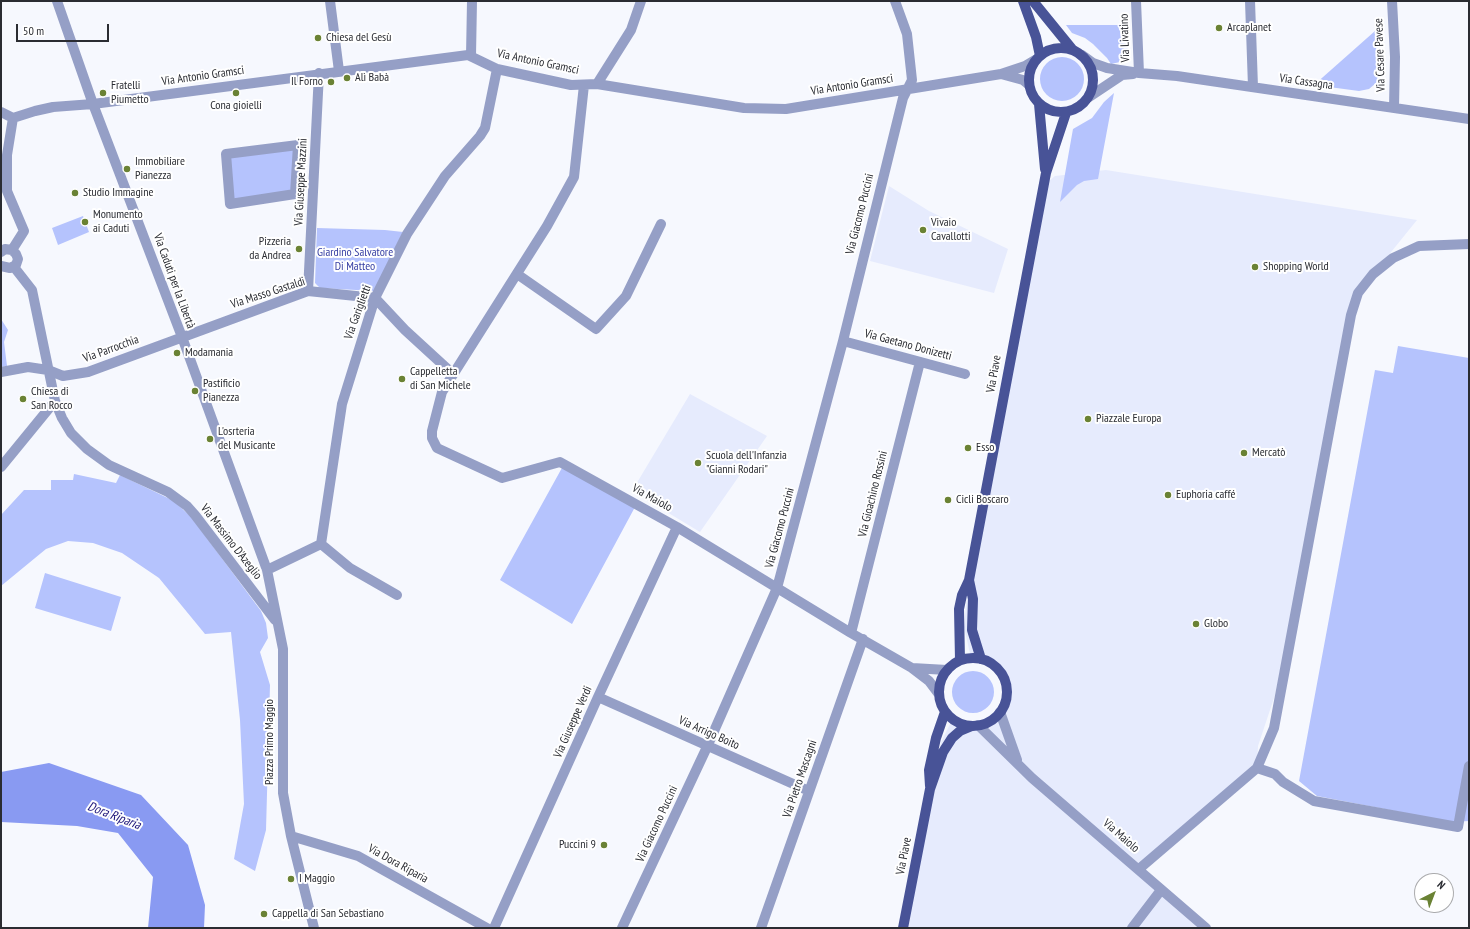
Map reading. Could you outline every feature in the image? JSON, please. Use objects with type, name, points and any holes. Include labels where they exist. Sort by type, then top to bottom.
[{"type":"main road","points":[[1023,1],[1036,37],[1038,58]]},
{"type":"main road","points":[[1033,1],[1072,49],[1082,55],[1092,70],[1093,89],[1083,105],[1066,113],[1056,113],[1047,110],[1039,104],[1029,85],[1029,76],[1038,58],[1051,49],[1072,49]]},
{"type":"main road","name":"Via Piave","points":[[1039,104],[1046,173]]},
{"type":"main road","name":"Via Piave","points":[[960,660],[959,609],[962,595],[969,580],[1046,173],[1066,113]]},
{"type":"main road","name":"Via Piave","points":[[969,580],[973,599],[972,630],[981,659]]},
{"type":"main road","points":[[971,658],[981,659],[992,664],[1000,672],[1005,681],[1006,696],[1000,712],[993,720],[975,726],[962,724],[952,720],[940,704],[938,693],[940,683],[947,670],[960,660],[971,658]]},
{"type":"main road","name":"Via Piave","points":[[930,790],[929,770],[936,738],[945,712]]},
{"type":"main road","name":"Via Piave","points":[[903,928],[930,790],[946,745],[960,731],[975,726]]},
{"type":"street","name":"Via Caduti per la Libertà","points":[[57,1],[93,104],[182,337],[267,570]]},
{"type":"street","points":[[330,1],[340,71]]},
{"type":"street","points":[[471,56],[472,1]]},
{"type":"street","points":[[597,84],[631,30],[641,1]]},
{"type":"street","name":"Via Giacomo Puccini","points":[[622,928],[707,747],[777,588],[843,341],[903,98],[912,80],[910,50],[907,34],[895,1]]},
{"type":"street","name":"Via Livatino","points":[[1136,1],[1139,73]]},
{"type":"street","points":[[1250,1],[1253,88]]},
{"type":"street","name":"Via Cesare Pavese","points":[[1392,1],[1395,57],[1394,108]]},
{"type":"street","name":"Via Antonio Gramsci","points":[[13,118],[53,107],[93,104],[468,54],[497,70],[571,85],[597,84],[744,108],[786,109],[1001,74],[1025,66],[1038,58]]},
{"type":"street","name":"Via Cassagna","points":[[1082,55],[1093,63],[1105,68],[1139,73],[1177,76],[1469,119]]},
{"type":"street","name":"Via Gariglietti","points":[[321,544],[342,404],[375,298],[412,228],[445,176],[480,136],[484,128],[497,70]]},
{"type":"street","name":"Via Giuseppe Mazzini","points":[[308,291],[319,73]]},
{"type":"street","name":"Via Cassagna","points":[[1089,97],[1122,75],[1139,73]]},
{"type":"street","name":"Via Antonio Gramsci","points":[[1001,74],[1022,80],[1029,85]]},
{"type":"street","name":"Via Maiolo","points":[[584,85],[574,177],[562,201],[442,392],[432,431],[432,438],[437,448],[502,478],[560,462],[678,527],[851,633],[912,668],[929,681],[938,693]]},
{"type":"street","points":[[1,112],[13,118],[7,155],[6,191],[24,231],[12,250]]},
{"type":"street","points":[[298,145],[295,194],[230,204],[226,154],[298,145]]},
{"type":"street","points":[[517,274],[596,329],[626,296],[661,224]]},
{"type":"street","points":[[1138,869],[1257,768],[1274,728],[1351,315],[1358,293],[1373,274],[1393,258],[1419,246],[1469,244]]},
{"type":"street","points":[[1,252],[5,249],[12,250],[17,256],[17,262],[14,267],[7,269],[1,266]]},
{"type":"street","name":"Via Massimo D'Azeglio","points":[[14,267],[32,290],[55,401],[62,418],[71,433],[87,449],[109,465],[168,492],[187,506],[278,624]]},
{"type":"street","name":"Via Masso Gastaldi","points":[[182,337],[308,291],[375,298]]},
{"type":"street","points":[[375,298],[405,330],[453,374]]},
{"type":"street","name":"Via Parrocchia","points":[[1,372],[28,367],[48,370],[63,376],[88,372],[182,337]]},
{"type":"street","name":"Via Gaetano Donizetti","points":[[843,341],[966,374]]},
{"type":"street","name":"Via Gioachino Rossini","points":[[851,633],[920,362]]},
{"type":"street","points":[[1,467],[55,401]]},
{"type":"street","name":"Via Giuseppe Verdi","points":[[494,928],[598,697],[678,527]]},
{"type":"street","points":[[267,570],[321,544],[350,568],[397,595]]},
{"type":"street","name":"Piazza Primo Maggio","points":[[267,570],[283,649],[283,793],[291,836],[314,928]]},
{"type":"street","name":"Via Pietro Mascagni","points":[[761,928],[863,639]]},
{"type":"street","name":"Via Maiolo","points":[[912,668],[947,670]]},
{"type":"street","name":"Via Arrigo Boito","points":[[598,697],[707,747],[809,791]]},
{"type":"street","name":"Via Maiolo","points":[[1000,712],[1019,764]]},
{"type":"street","name":"Via Maiolo","points":[[975,726],[1019,764],[1032,778],[1206,928]]},
{"type":"street","points":[[1257,768],[1275,774],[1283,782],[1314,801],[1458,827],[1469,766]]},
{"type":"street","name":"Via Dora Riparia","points":[[291,836],[358,856],[487,928]]},
{"type":"street","points":[[1132,928],[1161,890]]},
{"type":"shaded area","points":[[1106,170],[1417,220],[1358,293],[1275,695],[1258,746],[1257,768],[1139,869],[1206,928],[903,928],[941,742],[952,720],[972,726],[993,720],[1000,712],[1006,696],[1005,681],[1000,671],[987,661],[971,658],[964,627],[967,595],[1042,187],[1055,176]]},
{"type":"shaded area","name":"Vivaio Cavallotti","points":[[889,186],[929,211],[1008,249],[994,293],[870,261]]},
{"type":"shaded area","name":"Scuola dell'Infanzia \"Gianni Rodari\"","points":[[690,394],[767,436],[700,532],[632,491]]},
{"type":"green space","points":[[1066,25],[1127,25],[1128,55],[1120,62],[1111,64],[1093,44],[1085,38],[1072,33]]},
{"type":"green space","points":[[1375,31],[1378,77],[1376,83],[1369,89],[1359,91],[1314,85]]},
{"type":"green space","points":[[1062,57],[1074,61],[1080,67],[1084,79],[1080,91],[1074,97],[1062,101],[1050,97],[1044,91],[1040,79],[1044,67],[1050,61]]},
{"type":"green space","points":[[1114,93],[1098,179],[1084,181],[1077,185],[1060,202],[1073,129],[1092,118],[1104,102]]},
{"type":"green space","points":[[295,148],[293,191],[232,201],[229,156]]},
{"type":"green space","points":[[83,216],[89,232],[58,245],[52,228]]},
{"type":"green space","name":"Giardino Salvatore Di Matteo","points":[[317,228],[403,232],[374,291],[320,288],[315,283]]},
{"type":"green space","points":[[1,319],[8,330],[4,342],[7,366],[1,367]]},
{"type":"green space","points":[[1398,346],[1469,358],[1469,821],[1452,822],[1317,796],[1299,781],[1375,370],[1393,373]]},
{"type":"green space","points":[[563,466],[635,507],[572,624],[500,580]]},
{"type":"green space","points":[[74,474],[116,483],[120,475],[174,501],[192,518],[261,611],[266,623],[268,638],[260,652],[270,685],[266,830],[255,871],[234,859],[244,804],[240,720],[231,632],[205,634],[159,578],[122,553],[93,543],[68,541],[46,549],[1,586],[1,515],[24,490],[51,490],[51,480],[73,480]]},
{"type":"green space","points":[[45,573],[121,597],[111,631],[35,608]]},
{"type":"green space","points":[[969,671],[977,671],[988,677],[994,688],[994,696],[988,707],[977,713],[969,713],[958,707],[952,696],[952,688],[958,677]]},
{"type":"water","name":"Dora Riparia","points":[[49,763],[141,795],[188,845],[205,905],[204,928],[148,928],[153,877],[118,833],[77,826],[1,822],[1,772]]},
{"type":"tunnel","points":[[297,155],[315,155]]},
{"type":"place","name":"Arcaplanet","points":[[1219,28]]},
{"type":"place","name":"Chiesa del Gesù","points":[[318,38]]},
{"type":"place","name":"Alì Babà","points":[[347,78]]},
{"type":"place","name":"Il Forno","points":[[331,82]]},
{"type":"place","name":"Fratelli Piumetto","points":[[103,93]]},
{"type":"place","name":"Cona gioielli","points":[[236,93]]},
{"type":"place","name":"Immobiliare Pianezza","points":[[127,169]]},
{"type":"place","name":"Studio Immagine","points":[[75,193]]},
{"type":"place","name":"Monumento ai Caduti","points":[[85,222]]},
{"type":"place","name":"Vivaio Cavallotti","points":[[923,230]]},
{"type":"place","name":"Pizzeria da Andrea","points":[[299,249]]},
{"type":"place","name":"Shopping World","points":[[1255,267]]},
{"type":"place","name":"Modamania","points":[[177,353]]},
{"type":"place","name":"Cappelletta di San Michele","points":[[402,379]]},
{"type":"place","name":"Pastificio Pianezza","points":[[195,391]]},
{"type":"place","name":"Chiesa di San Rocco","points":[[23,399]]},
{"type":"place","name":"Piazzale Europa","points":[[1088,419]]},
{"type":"place","name":"L'osrteria del Musicante","points":[[210,439]]},
{"type":"place","name":"Esso","points":[[968,448]]},
{"type":"place","name":"Mercatò","points":[[1244,453]]},
{"type":"place","name":"Scuola dell'Infanzia \"Gianni Rodari\"","points":[[698,463]]},
{"type":"place","name":"Euphoria caffé","points":[[1168,495]]},
{"type":"place","name":"Cicli Boscaro","points":[[948,500]]},
{"type":"place","name":"Globo","points":[[1196,624]]},
{"type":"place","name":"Puccini 9","points":[[604,845]]},
{"type":"place","name":"I Maggio","points":[[291,879]]},
{"type":"place","name":"Cappella di San Sebastiano","points":[[264,914]]}]
